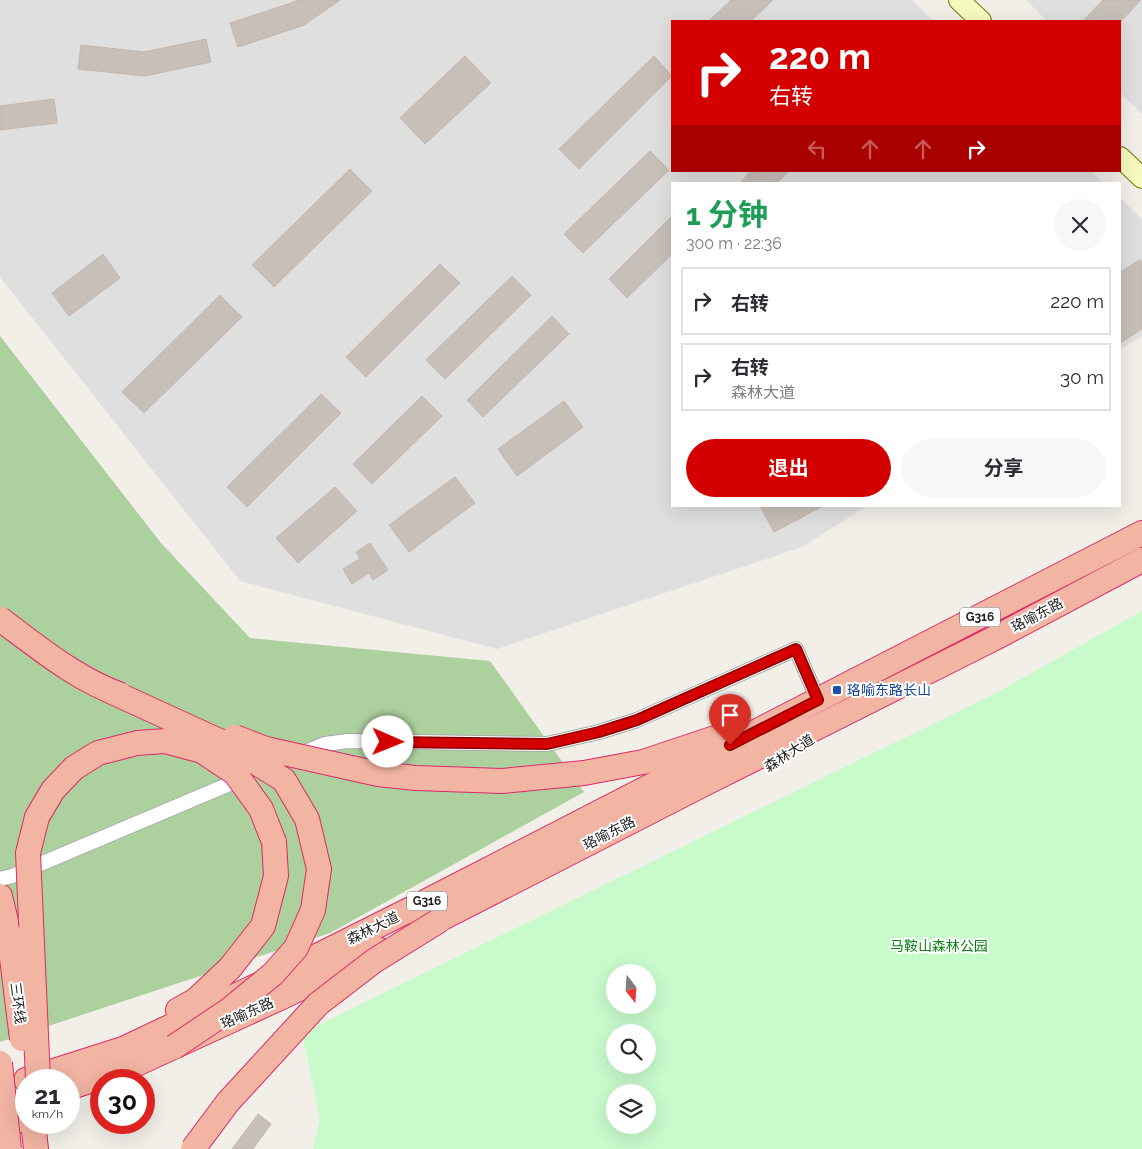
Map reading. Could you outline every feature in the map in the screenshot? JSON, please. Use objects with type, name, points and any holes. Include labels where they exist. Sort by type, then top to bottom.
[{"type":"highway","name":"珞喻东路","points":[[818,700],[1142,534]]},
{"type":"highway","name":"珞喻东路","points":[[80,1084],[132,1066],[282,998],[440,920],[700,786],[993,639],[1142,560]]},
{"type":"highway","points":[[0,619],[58,663],[108,690],[228,745],[284,780],[307,818],[319,869],[313,910],[296,948],[273,974],[229,1010],[174,1047]]},
{"type":"highway","points":[[108,690],[266,749],[378,774],[416,778],[502,780],[584,773],[644,762],[685,749],[818,700]]},
{"type":"highway","name":"森林大道","points":[[61,1069],[123,1049],[280,975],[427,902],[818,700]]},
{"type":"highway","name":"森林大道","points":[[155,1071],[245,1032],[578,867],[788,757],[849,712]]},
{"type":"highway","points":[[38,1069],[28,854],[37,817],[53,790],[74,768],[98,753],[137,743],[165,741],[202,751],[235,773],[262,810],[274,842],[276,876],[263,926],[230,968],[196,1000],[92,1059]]},
{"type":"highway","name":"三环线","points":[[0,896],[9,934],[26,1069]]},
{"type":"highway","points":[[193,1149],[228,1102],[318,1004],[374,961],[440,920]]},
{"type":"highway","points":[[0,1063],[9,1149]]},
{"type":"highway","name":"森林大道","points":[[0,1088],[15,1084]]},
{"type":"highway","points":[[0,1112],[15,1107]]},
{"type":"highway","points":[[4,1149],[0,1128],[15,1122]]},
{"type":"highway","points":[[34,1134],[36,1149]]},
{"type":"highway","points":[[40,1134],[41,1149]]},
{"type":"main road","points":[[959,0],[980,20]]},
{"type":"main road","points":[[1121,158],[1142,178]]},
{"type":"street","points":[[0,879],[12,876],[324,744],[348,742],[547,744],[599,732],[637,720],[796,649],[818,700]]},
{"type":"shaded area","points":[[0,0],[912,0],[933,20],[671,20],[671,172],[1093,172],[1103,182],[671,182],[671,507],[865,507],[802,547],[497,649],[240,581],[0,277]]},
{"type":"shaded area","points":[[1026,0],[1142,0],[1142,114],[1121,94],[1121,20],[1046,20]]},
{"type":"shaded area","points":[[1121,199],[1142,219],[1142,336],[1121,349]]},
{"type":"green space","points":[[0,336],[161,543],[250,638],[490,661],[584,792],[330,933],[0,1042]]},
{"type":"green space","name":"马鞍山森林公园","points":[[1142,611],[1142,1149],[313,1149],[320,1119],[302,1033],[994,694]]},
{"type":"building","points":[[297,0],[340,0],[304,25],[238,47],[230,23]]},
{"type":"building","points":[[731,0],[773,0],[752,20],[710,20]]},
{"type":"building","points":[[1103,0],[1141,0],[1121,21],[1084,20]]},
{"type":"building","points":[[206,39],[211,62],[145,76],[78,69],[81,45],[144,52]]},
{"type":"building","points":[[465,56],[491,83],[425,144],[400,118]]},
{"type":"building","points":[[654,56],[671,75],[579,169],[559,149]]},
{"type":"building","points":[[54,99],[57,123],[0,130],[0,106]]},
{"type":"building","points":[[650,151],[669,170],[583,253],[564,234]]},
{"type":"building","points":[[350,169],[372,191],[274,287],[252,265]]},
{"type":"building","points":[[750,172],[788,172],[778,182],[741,182]]},
{"type":"building","points":[[671,217],[671,255],[627,298],[609,279]]},
{"type":"building","points":[[103,254],[120,278],[69,316],[52,293]]},
{"type":"building","points":[[1140,260],[1142,263],[1142,329],[1121,342],[1121,271]]},
{"type":"building","points":[[440,264],[460,283],[366,377],[346,357]]},
{"type":"building","points":[[512,276],[531,295],[445,379],[426,360]]},
{"type":"building","points":[[220,295],[242,317],[144,413],[122,392]]},
{"type":"building","points":[[552,316],[569,334],[483,417],[467,400]]},
{"type":"building","points":[[321,394],[341,413],[247,507],[227,487]]},
{"type":"building","points":[[422,396],[442,416],[372,484],[353,464]]},
{"type":"building","points":[[564,401],[583,427],[517,476],[498,449]]},
{"type":"building","points":[[455,477],[475,503],[409,552],[389,525]]},
{"type":"building","points":[[335,487],[357,511],[298,563],[276,538]]},
{"type":"building","points":[[761,507],[821,507],[774,532]]},
{"type":"building","points":[[370,543],[388,570],[373,580],[369,573],[352,584],[343,569],[360,559],[356,552]]},
{"type":"building","points":[[258,1114],[271,1124],[253,1149],[232,1149]]},
{"type":"place","name":"珞喻东路长山","points":[[837,690]]},
{"type":"route","points":[[388,742],[547,744],[599,732],[637,720],[796,649],[818,700],[730,745]]}]
